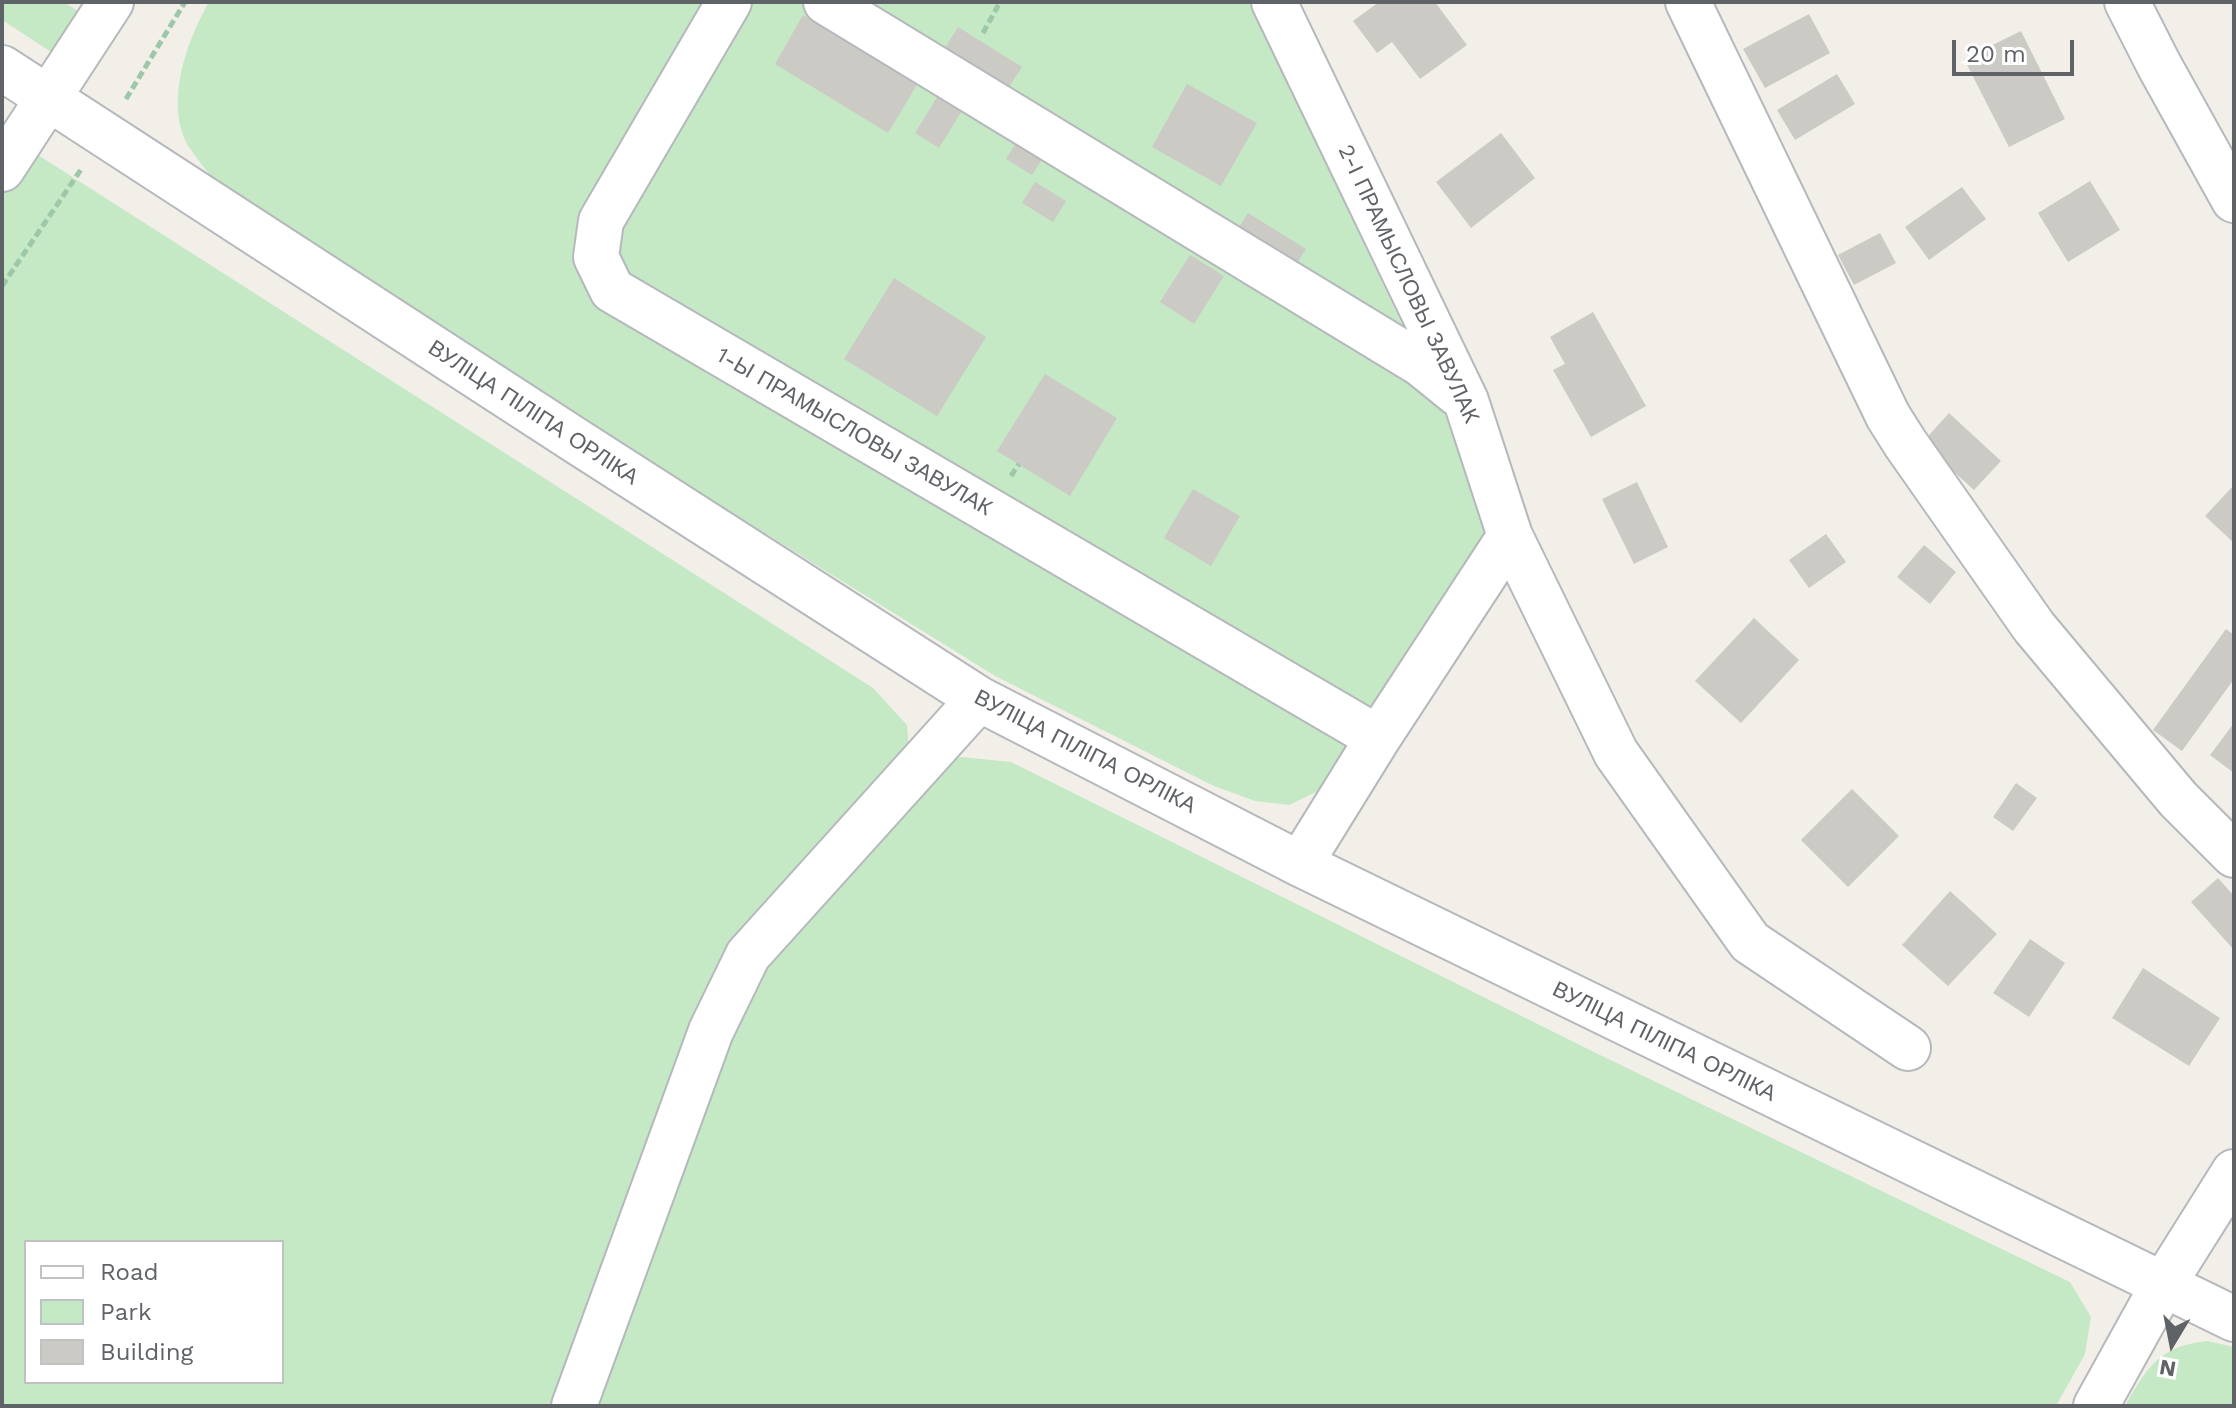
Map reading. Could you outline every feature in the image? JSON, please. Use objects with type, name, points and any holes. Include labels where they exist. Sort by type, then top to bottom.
[{"type":"street","points":[[2,169],[111,2]]},
{"type":"street","name":"1-Ы ПРАМЫСЛОВЫ ЗАВУЛАК","points":[[729,2],[601,221],[596,257],[612,290],[1378,738]]},
{"type":"street","points":[[826,2],[1421,364],[1466,401]]},
{"type":"street","name":"2-І ПРАМЫСЛОВЫ ЗАВУЛАК","points":[[1274,2],[1466,401],[1510,536],[1616,753],[1750,942],[1908,1048]]},
{"type":"street","points":[[1688,2],[1888,416],[1905,443],[2034,627],[2178,799],[2234,855]]},
{"type":"street","points":[[2127,2],[2234,200]]},
{"type":"street","name":"ВУЛІЦА ПІЛІПА ОРЛІКА","points":[[2,68],[979,699],[1300,864],[2234,1319]]},
{"type":"street","points":[[1300,864],[1510,536]]},
{"type":"street","points":[[574,1406],[711,1031],[748,955],[979,699]]},
{"type":"street","points":[[2096,1406],[2163,1285],[2234,1172]]},
{"type":"path","points":[[983,33],[1000,2]]},
{"type":"green space","points":[[2,2],[64,2],[97,24],[71,65],[2,20]]},
{"type":"green space","points":[[209,2],[1249,2],[1486,501],[1487,530],[1474,558],[1338,770],[1316,792],[1289,805],[1255,801],[1214,786],[995,676],[589,424],[212,178],[189,147],[178,112],[178,93],[186,54]]},
{"type":"green space","points":[[2,132],[873,688],[907,725],[911,775],[961,757],[1011,762],[1600,1055],[2070,1282],[2091,1317],[2085,1354],[2056,1406],[2,1406]]},
{"type":"green space","points":[[2207,1341],[2234,1347],[2234,1406],[2125,1406],[2140,1380],[2166,1353]]},
{"type":"building","points":[[1379,2],[1435,2],[1467,45],[1420,79],[1392,42],[1377,53],[1353,21]]},
{"type":"building","points":[[1809,14],[1830,53],[1765,88],[1743,49]]},
{"type":"building","points":[[803,15],[918,83],[888,133],[775,64]]},
{"type":"building","points":[[958,27],[1022,67],[1005,93],[942,53]]},
{"type":"building","points":[[2021,31],[2065,119],[2009,147],[1964,59]]},
{"type":"building","points":[[1837,74],[1855,104],[1795,140],[1777,110]]},
{"type":"building","points":[[1187,84],[1257,123],[1221,186],[1152,147]]},
{"type":"building","points":[[939,94],[963,109],[939,148],[915,133]]},
{"type":"building","points":[[1501,133],[1535,178],[1471,228],[1436,182]]},
{"type":"building","points":[[1016,143],[1042,159],[1032,175],[1006,159]]},
{"type":"building","points":[[2090,181],[2120,230],[2068,262],[2038,213]]},
{"type":"building","points":[[1035,182],[1066,201],[1053,222],[1022,203]]},
{"type":"building","points":[[1962,187],[1986,219],[1929,260],[1905,227]]},
{"type":"building","points":[[1248,213],[1306,249],[1292,271],[1234,235]]},
{"type":"building","points":[[1880,233],[1896,263],[1854,285],[1838,255]]},
{"type":"building","points":[[1190,255],[1224,276],[1194,324],[1160,302]]},
{"type":"building","points":[[894,278],[986,337],[937,416],[844,359]]},
{"type":"building","points":[[1593,312],[1646,406],[1591,437],[1553,370],[1565,364],[1550,337]]},
{"type":"building","points":[[1045,374],[1117,418],[1070,496],[997,451]]},
{"type":"building","points":[[1949,413],[2001,461],[1974,490],[1922,443]]},
{"type":"building","points":[[1637,482],[1668,547],[1634,564],[1602,499]]},
{"type":"building","points":[[2234,485],[2234,543],[2205,516]]},
{"type":"building","points":[[1193,489],[1240,516],[1211,566],[1164,538]]},
{"type":"building","points":[[1826,534],[1846,562],[1809,588],[1789,560]]},
{"type":"building","points":[[1924,545],[1956,572],[1930,604],[1897,577]]},
{"type":"building","points":[[1754,618],[1799,660],[1741,723],[1695,681]]},
{"type":"building","points":[[2226,629],[2234,635],[2234,679],[2182,751],[2153,730]]},
{"type":"building","points":[[2234,723],[2234,773],[2210,755]]},
{"type":"building","points":[[2016,783],[2037,798],[2013,831],[1993,817]]},
{"type":"building","points":[[1852,789],[1899,836],[1848,887],[1801,840]]},
{"type":"building","points":[[2218,878],[2234,896],[2234,950],[2191,902]]},
{"type":"building","points":[[1950,891],[1997,934],[1948,986],[1902,945]]},
{"type":"building","points":[[2030,939],[2065,963],[2029,1017],[1993,993]]},
{"type":"building","points":[[2143,968],[2220,1018],[2189,1066],[2112,1018]]}]
